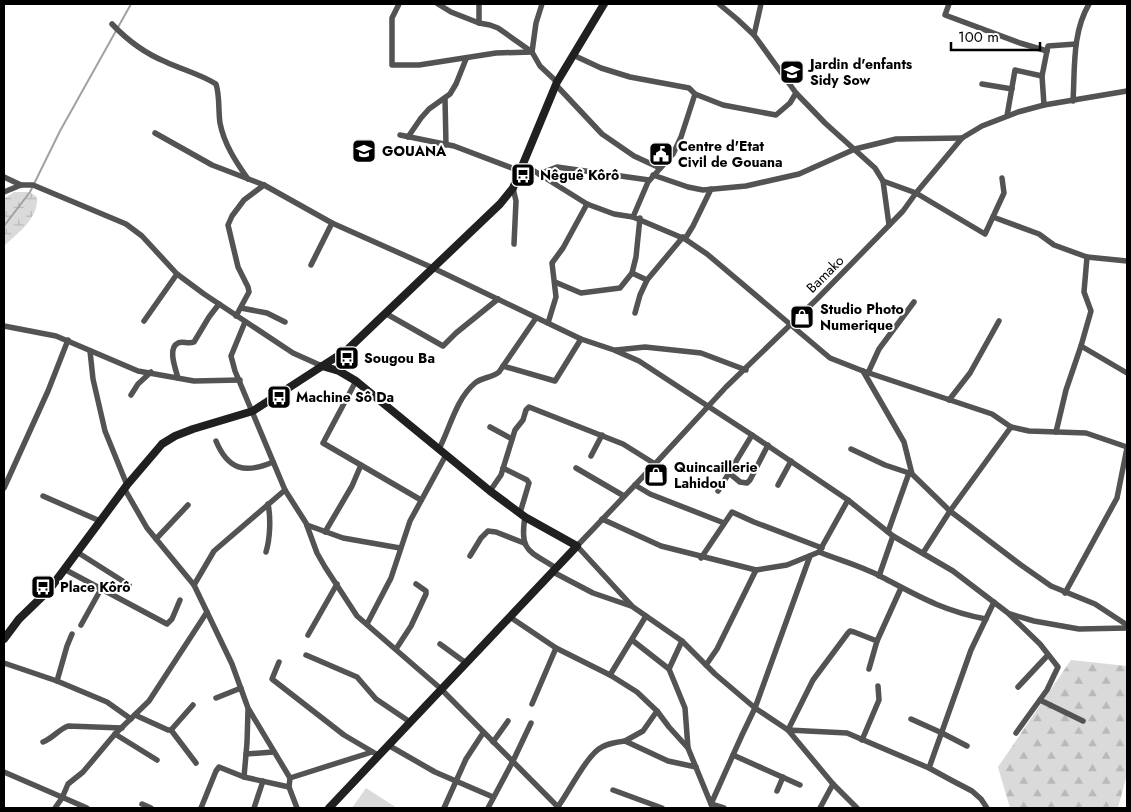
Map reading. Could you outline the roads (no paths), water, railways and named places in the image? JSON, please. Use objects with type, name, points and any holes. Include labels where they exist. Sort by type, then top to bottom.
[{"type":"street","points":[[399,4],[392,18],[392,65],[419,65],[496,53],[532,52]]},
{"type":"street","points":[[438,4],[451,12],[498,28],[532,52],[540,66],[602,134],[634,156],[660,168]]},
{"type":"street","points":[[478,4],[479,23]]},
{"type":"street","points":[[532,52],[536,23],[542,4]]},
{"type":"street","points":[[4,640],[19,619],[49,590],[125,487],[162,444],[193,429],[253,411],[347,350],[500,204],[513,188],[556,83],[604,4]]},
{"type":"street","points":[[719,4],[754,35],[796,93],[825,123],[875,168],[883,181],[889,225]]},
{"type":"street","points":[[754,35],[760,4]]},
{"type":"street","points":[[949,4],[945,15],[1020,43],[1047,50]]},
{"type":"street","points":[[1073,101],[1076,44],[1080,20],[1088,4]]},
{"type":"street","points":[[112,24],[130,43],[164,62],[203,76],[216,84],[219,94],[220,123],[227,144],[234,159],[248,179]]},
{"type":"street","points":[[1044,105],[1042,76],[1048,46],[1076,44]]},
{"type":"street","points":[[573,55],[601,68],[630,77],[689,88],[695,94],[723,105],[776,115],[790,103],[796,93]]},
{"type":"street","points":[[408,137],[429,109],[445,98],[456,84],[466,58]]},
{"type":"street","points":[[1007,116],[1015,70],[1042,76]]},
{"type":"street","points":[[982,84],[1012,89]]},
{"type":"street","name":"Bamako","points":[[577,546],[726,387],[746,370],[790,324],[847,270],[903,211],[962,138],[982,126],[1044,105],[1127,91]]},
{"type":"street","points":[[555,282],[581,293],[620,288],[632,273],[636,257],[636,218],[651,178],[673,154],[681,137],[695,94]]},
{"type":"street","points":[[445,98],[446,145]]},
{"type":"street","points":[[155,133],[212,165],[264,185],[332,223],[433,268],[581,339],[639,361],[752,434],[848,500],[891,534],[953,571],[1008,613],[1040,644],[1058,667],[1047,690],[1016,733]]},
{"type":"street","points":[[400,135],[446,145],[539,174],[588,204],[614,214],[636,218],[684,238],[707,254],[830,358],[992,414],[1011,427],[1028,431],[1086,433],[1127,448],[1117,498],[1065,593]]},
{"type":"street","points":[[539,174],[558,167],[651,178],[703,190],[746,186],[799,174],[855,149],[896,139],[962,138]]},
{"type":"street","points":[[4,177],[21,185]]},
{"type":"street","points":[[883,181],[916,193],[985,234],[1004,193],[1002,178]]},
{"type":"street","points":[[4,192],[21,185],[33,185],[126,224],[142,236],[177,274],[236,316],[293,353],[356,381],[522,515],[577,546],[633,607],[682,641],[755,708],[788,730],[833,784],[857,808]]},
{"type":"street","points":[[236,316],[248,292],[248,287],[238,267],[228,226],[232,216],[244,200],[264,185]]},
{"type":"street","points":[[513,188],[516,201],[514,244]]},
{"type":"street","points":[[635,313],[647,280],[693,226],[711,189]]},
{"type":"street","points":[[548,323],[556,298],[552,263],[563,248],[588,204]]},
{"type":"street","points":[[993,217],[1039,234],[1054,245],[1086,257],[1127,261]]},
{"type":"street","points":[[311,265],[332,223]]},
{"type":"street","points":[[1056,432],[1066,390],[1081,346],[1090,311],[1084,292],[1086,257]]},
{"type":"street","points":[[632,273],[647,280]]},
{"type":"street","points":[[144,321],[177,274]]},
{"type":"street","points":[[386,313],[443,346],[498,299]]},
{"type":"street","points":[[866,372],[879,349],[914,302]]},
{"type":"street","points":[[178,378],[173,355],[176,346],[178,343],[194,342],[209,317],[220,304]]},
{"type":"street","points":[[241,308],[268,313],[285,322]]},
{"type":"street","points":[[438,449],[448,433],[457,409],[472,386],[480,380],[494,376],[536,318]]},
{"type":"street","points":[[949,400],[970,373],[999,321]]},
{"type":"street","points":[[246,322],[231,356],[235,371],[285,490],[307,524],[317,552],[357,616],[441,689],[514,761],[558,808],[591,756],[600,747],[625,741],[643,731],[657,711]]},
{"type":"street","points":[[4,326],[68,340],[138,371],[194,381],[240,380]]},
{"type":"street","points":[[503,366],[555,381],[581,339]]},
{"type":"street","points":[[4,488],[48,391],[68,340]]},
{"type":"street","points":[[1081,346],[1127,372]]},
{"type":"street","points":[[614,350],[645,347],[701,353],[746,370]]},
{"type":"street","points":[[90,350],[95,387],[105,431],[125,487],[138,516],[194,585],[232,664],[248,708],[290,778],[289,787],[297,808]]},
{"type":"street","points":[[131,395],[138,384],[151,372]]},
{"type":"street","points":[[866,372],[904,442],[911,473],[879,576]]},
{"type":"street","points":[[356,381],[323,443],[422,500]]},
{"type":"street","points":[[490,491],[503,468],[512,439],[518,426],[524,420],[526,410],[529,407],[623,444],[655,464]]},
{"type":"street","points":[[490,427],[512,439]]},
{"type":"street","points":[[923,554],[950,511],[1011,427]]},
{"type":"street","points":[[718,491],[752,434]]},
{"type":"street","points":[[591,456],[602,436]]},
{"type":"street","points":[[216,441],[220,451],[230,464],[235,466],[251,469],[260,468],[273,462]]},
{"type":"street","points":[[729,473],[740,482],[747,484],[768,445]]},
{"type":"street","points":[[851,449],[911,473],[950,511],[1021,565],[1065,593],[1094,604],[1127,626]]},
{"type":"street","points":[[367,624],[391,578],[410,521],[446,455]]},
{"type":"street","points":[[778,485],[791,461]]},
{"type":"street","points":[[325,532],[352,486],[361,465]]},
{"type":"street","points":[[503,468],[530,483],[522,515],[522,534],[524,543],[529,551],[592,593],[633,607]]},
{"type":"street","points":[[576,468],[624,496]]},
{"type":"street","points":[[635,485],[650,494],[724,523]]},
{"type":"street","points":[[194,585],[214,551],[285,490]]},
{"type":"street","points":[[43,496],[100,521]]},
{"type":"street","points":[[602,519],[661,546],[701,558],[756,570],[787,565],[820,550],[848,500]]},
{"type":"street","points":[[266,552],[270,539],[268,528],[270,512],[268,504]]},
{"type":"street","points":[[156,540],[188,505]]},
{"type":"street","points":[[701,558],[730,514],[734,512],[879,576],[944,609],[986,619]]},
{"type":"street","points":[[307,524],[342,538],[400,548]]},
{"type":"street","points":[[470,556],[481,538],[488,531],[496,532],[524,543]]},
{"type":"street","points":[[329,808],[375,754],[388,745],[577,546]]},
{"type":"street","points":[[77,552],[129,584]]},
{"type":"street","points":[[712,806],[732,755],[755,708],[810,556]]},
{"type":"street","points":[[64,569],[167,624],[172,619],[180,600]]},
{"type":"street","points":[[706,665],[717,649],[756,570]]},
{"type":"street","points":[[308,635],[337,584]]},
{"type":"street","points":[[396,649],[411,626],[426,594],[426,591],[416,584]]},
{"type":"street","points":[[869,669],[877,641],[900,588]]},
{"type":"street","points":[[81,625],[101,589]]},
{"type":"street","points":[[929,768],[971,650],[994,602]]},
{"type":"street","points":[[55,808],[68,784],[83,772],[115,734],[149,701],[207,612]]},
{"type":"street","points":[[1008,613],[1079,630],[1127,626]]},
{"type":"street","points":[[610,674],[646,616]]},
{"type":"street","points":[[510,618],[556,648],[610,674],[637,692],[657,711],[688,748]]},
{"type":"street","points":[[788,730],[814,680],[848,633],[854,632],[877,641]]},
{"type":"street","points":[[57,681],[72,634]]},
{"type":"street","points":[[632,640],[670,670],[685,708],[688,748],[712,806]]},
{"type":"street","points":[[670,670],[682,641]]},
{"type":"street","points":[[440,644],[466,663]]},
{"type":"street","points":[[532,704],[556,648]]},
{"type":"street","points":[[306,655],[356,677],[376,698],[410,722]]},
{"type":"street","points":[[1018,687],[1048,655]]},
{"type":"street","points":[[279,662],[272,679],[344,735],[375,754]]},
{"type":"street","points":[[4,663],[57,681],[107,702],[133,717],[171,730],[196,763]]},
{"type":"street","points":[[862,740],[879,700],[878,686]]},
{"type":"street","points":[[216,698],[241,688]]},
{"type":"street","points":[[1040,700],[1083,721]]},
{"type":"street","points":[[171,730],[192,705]]},
{"type":"street","points":[[244,777],[248,708]]},
{"type":"street","points":[[911,719],[942,732],[967,746]]},
{"type":"street","points":[[493,742],[508,721]]},
{"type":"street","points":[[488,808],[514,761],[531,723]]},
{"type":"street","points":[[43,742],[50,739],[62,728],[68,726],[122,728]]},
{"type":"street","points":[[788,730],[847,734],[929,768],[972,791],[987,808]]},
{"type":"street","points":[[444,808],[466,759],[483,732]]},
{"type":"street","points":[[115,734],[157,760]]},
{"type":"street","points":[[625,741],[668,761],[696,768]]},
{"type":"street","points":[[388,745],[435,772],[493,797]]},
{"type":"street","points":[[246,754],[274,752]]},
{"type":"street","points":[[290,778],[375,754]]},
{"type":"street","points":[[732,755],[800,785]]},
{"type":"street","points":[[201,808],[217,768],[244,777],[289,787]]},
{"type":"street","points":[[4,772],[87,808]]},
{"type":"street","points":[[777,791],[783,777]]},
{"type":"street","points":[[254,808],[263,781]]},
{"type":"street","points":[[820,808],[833,784]]},
{"type":"street","points":[[613,790],[662,808]]},
{"type":"street","points":[[142,804],[152,808]]},
{"type":"street","points":[[712,806],[724,808]]},
{"type":"waterway","points":[[4,226],[30,192],[60,131],[131,4]]},
{"type":"place","name":"Jardin d'enfants Sidy Sow","points":[[792,72]]},
{"type":"place","name":"GOUANA","points":[[364,151]]},
{"type":"place","name":"Centre d'Etat Civil de Gouana","points":[[661,154]]},
{"type":"place","name":"Nêguê Kôrô","points":[[523,175]]},
{"type":"place","name":"Studio Photo Numerique","points":[[802,317]]},
{"type":"place","name":"Sougou Ba","points":[[347,358]]},
{"type":"place","name":"Machine Sô Da","points":[[279,397]]},
{"type":"place","name":"Quincaillerie Lahidou","points":[[656,475]]},
{"type":"place","name":"Place Kôrô","points":[[43,587]]}]
